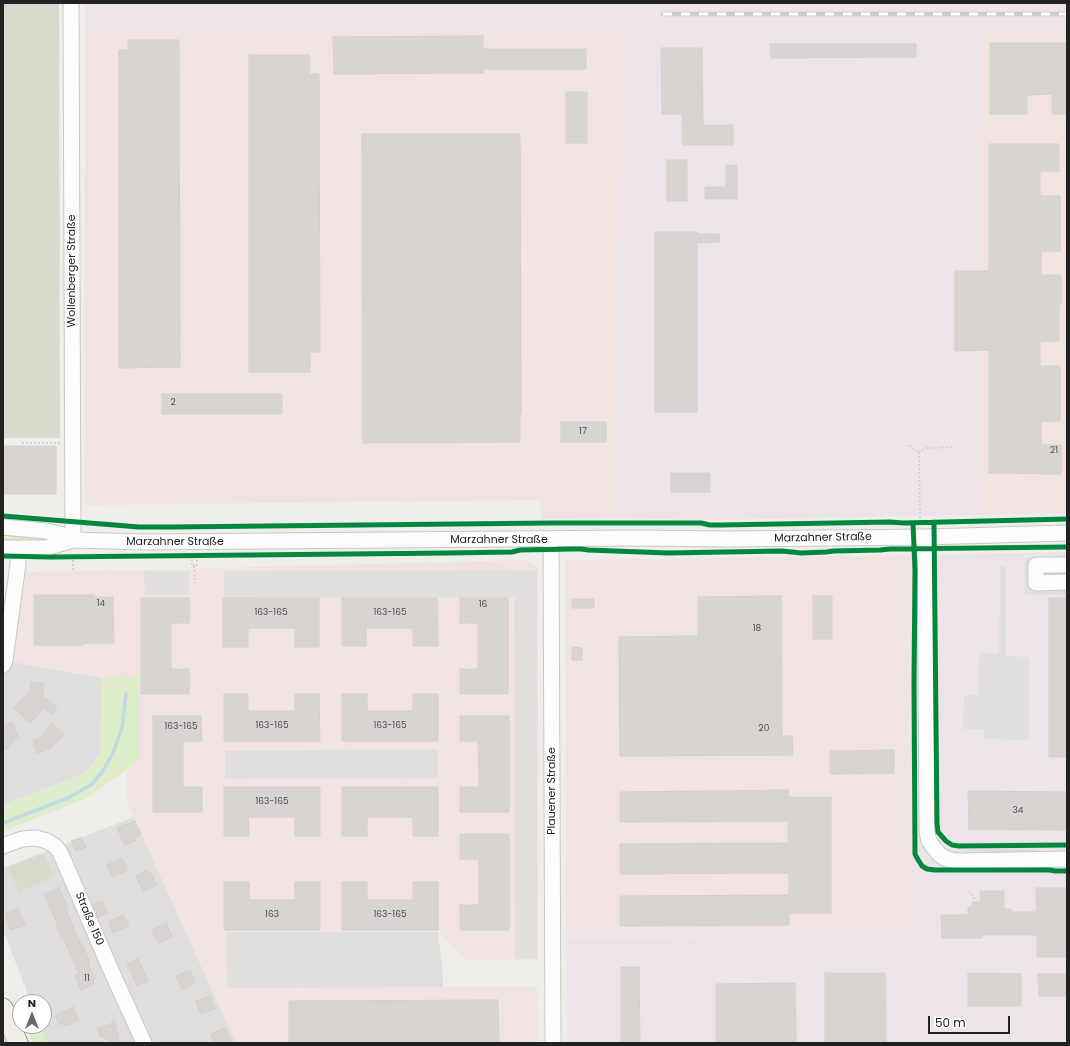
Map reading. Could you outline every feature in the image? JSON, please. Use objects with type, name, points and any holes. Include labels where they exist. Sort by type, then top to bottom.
[{"type":"main road","points":[[3,1008],[18,1043]]},
{"type":"street","name":"Wollenberger Straße","points":[[71,3],[73,540]]},
{"type":"street","name":"Marzahner Straße","points":[[3,528],[46,531],[64,535],[73,540]]},
{"type":"street","name":"Marzahner Straße","points":[[3,548],[46,548],[73,540],[152,542],[551,539],[920,529],[1067,533]]},
{"type":"street","points":[[920,529],[927,832],[930,841],[940,855],[947,859],[1067,859]]},
{"type":"street","name":"Plauener Straße","points":[[551,539],[559,668],[553,1043]]},
{"type":"street","points":[[3,665],[5,660],[17,572],[18,548]]},
{"type":"street","points":[[1067,565],[1036,565],[1036,583],[1067,582]]},
{"type":"street","name":"Straße 150","points":[[3,846],[22,839],[36,838],[47,841],[55,846],[60,852],[144,1043]]},
{"type":"path","points":[[22,443],[62,443]]},
{"type":"path","points":[[910,445],[910,447],[919,452]]},
{"type":"path","points":[[919,452],[926,448],[952,447]]},
{"type":"path","points":[[919,452],[920,529]]},
{"type":"path","points":[[185,556],[198,557],[197,566],[194,566]]},
{"type":"path","points":[[66,557],[81,557]]},
{"type":"path","points":[[192,559],[195,583]]},
{"type":"path","points":[[73,560],[73,571]]},
{"type":"path","points":[[969,892],[977,902]]},
{"type":"shaded area","points":[[3,3],[59,3],[60,438],[3,438]]},
{"type":"shaded area","points":[[85,3],[1067,3],[1067,31],[980,32],[979,442],[981,515],[712,520],[617,518],[620,33],[85,33]]},
{"type":"shaded area","points":[[980,31],[1067,31],[1067,513],[981,515],[979,442]]},
{"type":"shaded area","points":[[85,33],[620,33],[617,518],[541,519],[540,500],[85,505]]},
{"type":"shaded area","points":[[1067,552],[1067,1043],[567,1043],[566,938],[911,936],[908,555]]},
{"type":"shaded area","points":[[908,555],[911,936],[566,937],[566,560]]},
{"type":"shaded area","points":[[1067,557],[1067,595],[1025,595],[1025,558]]},
{"type":"shaded area","points":[[525,560],[538,567],[538,960],[465,960],[438,932],[226,932],[227,987],[537,987],[538,1043],[236,1043],[127,803],[127,770],[139,761],[139,676],[102,678],[11,661],[26,572]]},
{"type":"shaded area","points":[[1000,566],[1006,566],[1006,656],[1029,657],[1029,740],[984,739],[984,729],[963,729],[964,695],[978,695],[979,653],[999,653]]},
{"type":"shaded area","points":[[537,570],[537,959],[515,959],[514,597],[224,598],[224,571]]},
{"type":"shaded area","points":[[144,571],[189,571],[189,595],[145,595]]},
{"type":"shaded area","points":[[3,660],[102,678],[100,755],[85,773],[3,805]]},
{"type":"shaded area","points":[[438,749],[438,778],[225,779],[225,751]]},
{"type":"shaded area","points":[[134,817],[236,1043],[47,1043],[43,1034],[52,1034],[52,994],[28,994],[3,930],[3,868]]},
{"type":"shaded area","points":[[969,849],[1034,849],[1038,852],[966,852]]},
{"type":"shaded area","points":[[44,854],[54,876],[19,892],[8,867]]},
{"type":"shaded area","points":[[226,932],[438,932],[443,987],[227,988]]},
{"type":"green space","points":[[3,531],[47,535],[47,541],[3,541]]},
{"type":"green space","points":[[139,676],[139,761],[85,799],[3,831],[3,805],[85,773],[100,755],[102,678]]},
{"type":"green space","points":[[29,1034],[43,1034],[47,1043],[33,1043]]},
{"type":"building","points":[[483,36],[483,49],[586,49],[586,69],[483,69],[483,73],[334,74],[333,37]]},
{"type":"building","points":[[128,40],[179,40],[180,367],[119,368],[119,50],[128,50]]},
{"type":"building","points":[[990,43],[1067,43],[1067,114],[1052,114],[1052,94],[1027,95],[1027,114],[990,114]]},
{"type":"building","points":[[770,44],[916,44],[916,57],[771,58]]},
{"type":"building","points":[[661,48],[702,48],[703,125],[733,125],[733,145],[683,145],[682,114],[662,114]]},
{"type":"building","points":[[249,55],[309,55],[309,74],[319,74],[320,352],[310,352],[310,372],[249,372]]},
{"type":"building","points":[[566,92],[587,92],[587,143],[566,143]]},
{"type":"building","points":[[362,134],[520,134],[520,442],[363,443]]},
{"type":"building","points":[[989,144],[1059,144],[1059,171],[1040,171],[1040,196],[1060,196],[1060,251],[1041,251],[1041,275],[1061,275],[1059,341],[1040,341],[1040,366],[1060,366],[1060,421],[1041,421],[1041,445],[1061,445],[1061,474],[989,473],[989,350],[955,351],[955,271],[989,271]]},
{"type":"building","points":[[667,160],[687,160],[687,201],[667,201]]},
{"type":"building","points":[[726,165],[737,165],[737,199],[705,199],[705,187],[726,187]]},
{"type":"building","points":[[655,232],[697,232],[697,234],[719,234],[720,242],[697,243],[697,412],[655,412]]},
{"type":"building","points":[[162,394],[282,394],[282,414],[162,414]]},
{"type":"building","points":[[561,422],[606,422],[606,442],[561,442]]},
{"type":"building","points":[[3,446],[56,446],[56,494],[3,494]]},
{"type":"building","points":[[671,473],[710,473],[710,492],[671,492]]},
{"type":"building","points":[[34,595],[94,595],[94,597],[113,597],[114,643],[83,643],[83,645],[34,645]]},
{"type":"building","points":[[781,596],[782,736],[792,736],[793,755],[620,756],[619,637],[698,636],[698,597]]},
{"type":"building","points":[[813,596],[832,596],[832,639],[813,639]]},
{"type":"building","points":[[141,598],[189,598],[189,623],[171,623],[171,669],[189,669],[189,694],[141,694]]},
{"type":"building","points":[[223,598],[319,598],[319,647],[295,647],[295,628],[248,628],[248,647],[223,647]]},
{"type":"building","points":[[342,598],[437,598],[438,646],[413,646],[413,628],[366,628],[366,646],[342,646]]},
{"type":"building","points":[[460,598],[508,598],[508,694],[460,694],[460,669],[478,669],[478,623],[460,623]]},
{"type":"building","points":[[1049,598],[1067,598],[1067,757],[1049,757]]},
{"type":"building","points":[[572,599],[594,599],[594,608],[572,608]]},
{"type":"building","points":[[572,647],[582,648],[582,660],[572,660]]},
{"type":"building","points":[[31,682],[44,684],[42,696],[57,707],[52,714],[44,708],[30,723],[14,708],[30,691]]},
{"type":"building","points":[[224,694],[248,694],[248,711],[295,711],[295,694],[319,694],[320,741],[224,741]]},
{"type":"building","points":[[342,694],[367,694],[367,711],[413,711],[413,694],[438,694],[438,741],[342,741]]},
{"type":"building","points":[[153,716],[201,716],[202,741],[183,741],[183,787],[202,787],[202,812],[153,812]]},
{"type":"building","points":[[460,716],[509,716],[509,812],[460,812],[460,787],[479,787],[478,741],[460,741]]},
{"type":"building","points":[[12,722],[18,736],[6,750],[3,743],[3,726]]},
{"type":"building","points":[[52,723],[64,734],[51,748],[37,753],[34,740],[45,736],[43,734]]},
{"type":"building","points":[[894,750],[894,773],[830,774],[830,751]]},
{"type":"building","points":[[224,787],[320,787],[320,836],[295,836],[295,817],[248,817],[249,836],[224,836]]},
{"type":"building","points":[[342,787],[438,787],[438,836],[413,836],[413,817],[367,817],[367,836],[342,836]]},
{"type":"building","points":[[788,790],[788,797],[831,797],[831,913],[789,913],[789,925],[620,926],[620,896],[789,895],[789,873],[620,874],[620,844],[788,843],[788,821],[620,822],[620,792]]},
{"type":"building","points":[[968,791],[1067,792],[1067,830],[969,829]]},
{"type":"building","points":[[135,821],[141,834],[134,838],[135,841],[125,845],[117,828]]},
{"type":"building","points":[[460,834],[509,834],[509,930],[460,930],[460,905],[479,905],[479,859],[460,859]]},
{"type":"building","points":[[81,838],[86,847],[76,851],[71,841]]},
{"type":"building","points":[[122,858],[128,870],[112,877],[107,865]]},
{"type":"building","points":[[147,870],[149,874],[151,873],[157,885],[143,891],[136,876]]},
{"type":"building","points":[[224,882],[249,882],[249,900],[295,900],[295,882],[320,882],[320,930],[224,930]]},
{"type":"building","points":[[342,882],[367,882],[367,900],[413,900],[413,882],[438,882],[438,930],[342,930]]},
{"type":"building","points":[[59,888],[68,907],[65,908],[81,945],[82,944],[90,963],[88,964],[95,979],[93,980],[94,984],[81,990],[75,976],[79,974],[64,939],[62,939],[56,925],[58,925],[44,894]]},
{"type":"building","points":[[1036,888],[1067,888],[1067,957],[1037,957],[1037,935],[982,935],[982,938],[942,938],[941,915],[968,915],[968,907],[972,907],[972,902],[981,902],[980,891],[1004,891],[1004,909],[1011,909],[1011,912],[1037,912]]},
{"type":"building","points":[[102,901],[107,913],[98,917],[93,905]]},
{"type":"building","points":[[18,908],[25,925],[11,930],[5,914]]},
{"type":"building","points":[[123,915],[129,926],[113,933],[108,922]]},
{"type":"building","points":[[166,923],[172,937],[158,943],[152,930]]},
{"type":"building","points":[[138,959],[148,981],[137,986],[127,964]]},
{"type":"building","points":[[621,967],[639,967],[640,1043],[621,1043]]},
{"type":"building","points":[[190,970],[194,984],[182,989],[176,976]]},
{"type":"building","points":[[825,973],[885,973],[886,1043],[825,1043]]},
{"type":"building","points":[[968,973],[1021,974],[1021,1006],[968,1006]]},
{"type":"building","points":[[1038,974],[1067,974],[1067,996],[1039,996]]},
{"type":"building","points":[[795,983],[796,1043],[716,1043],[716,984]]},
{"type":"building","points":[[210,996],[215,1009],[201,1014],[196,1001]]},
{"type":"building","points":[[498,1000],[499,1043],[289,1043],[289,1001]]},
{"type":"building","points":[[73,1007],[79,1020],[66,1026],[64,1023],[60,1025],[55,1016]]},
{"type":"building","points":[[114,1019],[119,1043],[113,1043],[104,1037],[100,1037],[98,1028],[110,1025]]},
{"type":"building","points":[[225,1028],[232,1043],[215,1043],[211,1034]]},
{"type":"waterway","points":[[3,823],[68,798],[91,785],[103,771],[113,753],[122,728],[126,694]]},
{"type":"tram line","points":[[3,1033],[7,1043]]},
{"type":"railway","points":[[663,14],[1067,14]]},
{"type":"cycle path","points":[[3,516],[139,527],[551,523],[701,523],[721,525],[1067,519]]},
{"type":"cycle path","points":[[934,522],[938,832],[946,841],[952,845],[959,846],[1067,845]]},
{"type":"cycle path","points":[[913,523],[915,570],[915,854],[922,866],[927,869],[935,870],[1067,871]]},
{"type":"cycle path","points":[[3,556],[50,557],[449,553],[572,549],[668,553],[782,551],[801,553],[890,549],[1067,547]]}]
